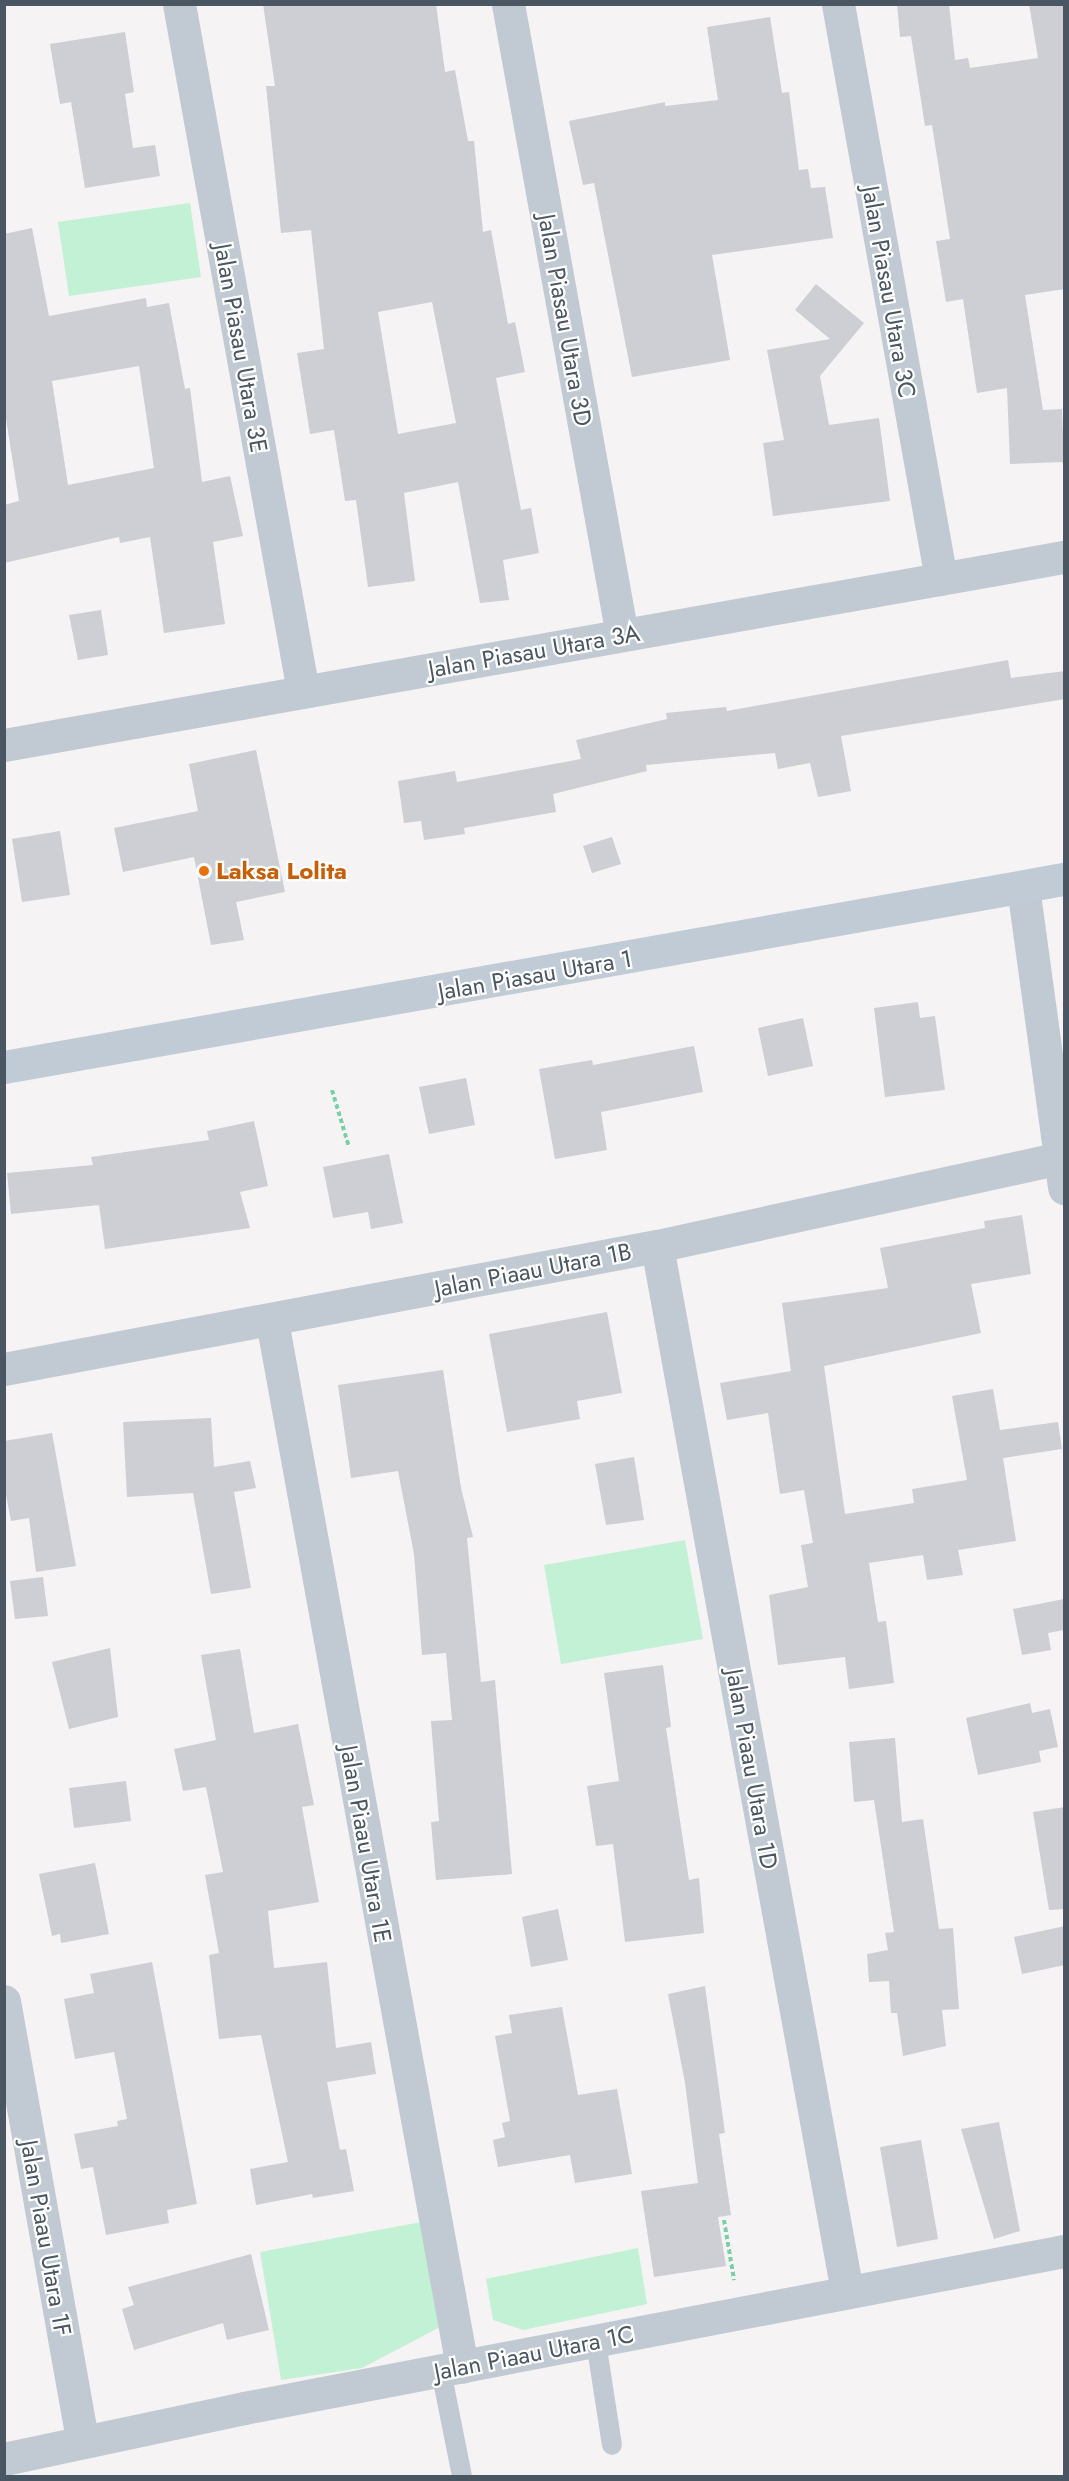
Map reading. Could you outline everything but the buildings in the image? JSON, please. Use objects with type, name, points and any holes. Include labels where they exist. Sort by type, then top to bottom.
[{"type":"street","name":"Jalan Piasau Utara 3E","points":[[179,4],[303,691]]},
{"type":"street","name":"Jalan Piasau Utara 3D","points":[[508,4],[622,635]]},
{"type":"street","name":"Jalan Piasau Utara 3C","points":[[838,4],[941,579]]},
{"type":"street","name":"Jalan Piasau Utara 3A","points":[[4,745],[1065,557]]},
{"type":"street","name":"Jalan Piasau Utara 1","points":[[4,1067],[1065,879]]},
{"type":"street","points":[[1023,887],[1062,1173]]},
{"type":"street","name":"Jalan Piaau Utara 1B","points":[[4,1369],[272,1321],[657,1246],[1062,1173]]},
{"type":"street","name":"Jalan Piaau Utara 1D","points":[[657,1246],[847,2292]]},
{"type":"street","name":"Jalan Piaau Utara 1E","points":[[272,1321],[451,2369]]},
{"type":"street","name":"Jalan Piaau Utara 1F","points":[[4,2001],[82,2439]]},
{"type":"street","name":"Jalan Piaau Utara 1C","points":[[4,2459],[82,2439],[1065,2251]]},
{"type":"lane","points":[[596,2342],[612,2445]]},
{"type":"lane","points":[[451,2369],[462,2476]]},
{"type":"path","points":[[332,1090],[349,1147]]},
{"type":"path","points":[[724,2220],[739,2314]]},
{"type":"green space","points":[[190,203],[201,277],[69,296],[58,222]]},
{"type":"green space","points":[[685,1540],[703,1639],[561,1664],[544,1565]]},
{"type":"green space","points":[[427,2221],[444,2325],[362,2368],[281,2380],[260,2252]]},
{"type":"green space","points":[[638,2248],[647,2304],[523,2330],[493,2320],[486,2279]]},
{"type":"place","name":"Laksa Lolita","points":[[204,871]]}]
